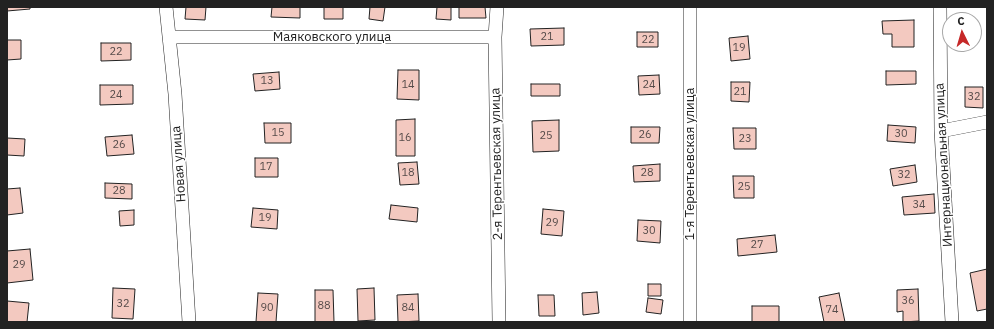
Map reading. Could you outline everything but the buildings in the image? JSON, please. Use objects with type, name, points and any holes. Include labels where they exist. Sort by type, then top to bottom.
[{"type":"street","name":"Новая улица","points":[[166,7],[174,94],[189,322]]},
{"type":"street","name":"2-я Терентьевская улица","points":[[498,7],[496,37],[498,322]]},
{"type":"street","name":"1-я Терентьевская улица","points":[[690,7],[690,322]]},
{"type":"street","name":"Интернациональная улица","points":[[940,7],[941,131],[952,322]]},
{"type":"street","name":"Маяковского улица","points":[[169,37],[496,37]]},
{"type":"street","points":[[941,131],[987,122]]}]
